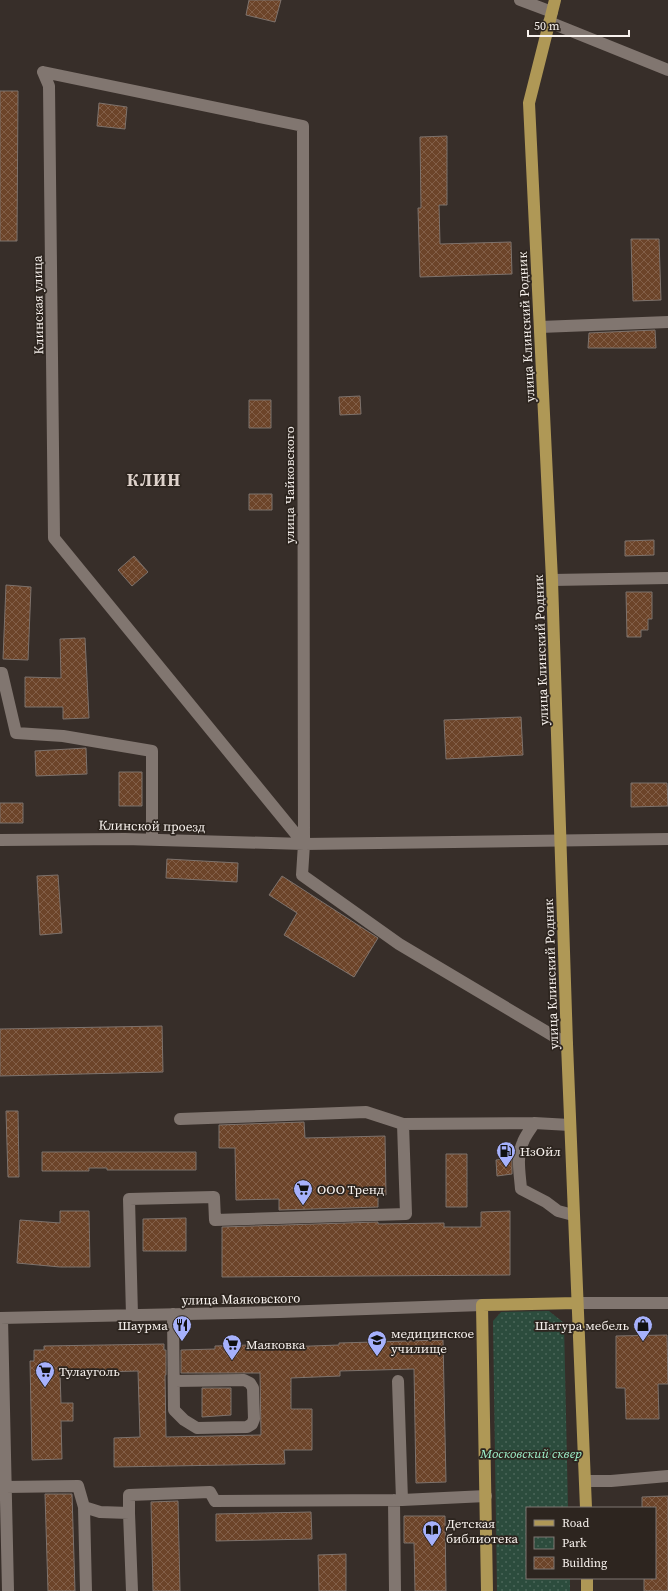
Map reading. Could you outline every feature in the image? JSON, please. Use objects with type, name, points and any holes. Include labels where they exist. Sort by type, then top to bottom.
[{"type":"main road","name":"улица Клинский Родник","points":[[552,11],[529,103],[552,580],[562,842],[573,1215],[586,1507]]},
{"type":"main road","points":[[488,1591],[482,1305],[577,1303]]},
{"type":"main road","points":[[587,1579],[587,1591]]},
{"type":"street","points":[[520,0],[552,11],[668,70]]},
{"type":"street","name":"Клинская улица","points":[[303,126],[43,72],[49,86],[54,538],[304,844]]},
{"type":"street","name":"улица Чайковского","points":[[303,126],[304,844],[302,875],[399,944],[567,1044]]},
{"type":"street","points":[[540,327],[668,322]]},
{"type":"street","points":[[552,580],[668,578]]},
{"type":"street","points":[[0,673],[2,673],[16,733],[63,736],[152,751],[152,840]]},
{"type":"street","name":"Клинской проезд","points":[[0,840],[152,840],[304,844],[668,840]]},
{"type":"street","points":[[180,1120],[366,1112],[403,1124],[534,1123],[570,1125]]},
{"type":"street","points":[[534,1123],[530,1133],[523,1141],[519,1159],[521,1190],[558,1211],[573,1215]]},
{"type":"street","points":[[132,1315],[129,1199],[214,1197],[215,1220],[406,1214],[403,1124]]},
{"type":"street","points":[[577,1303],[668,1304]]},
{"type":"street","name":"улица Маяковского","points":[[1,1318],[482,1305]]},
{"type":"street","points":[[173,1314],[174,1410],[184,1420],[197,1428],[246,1427],[252,1424],[254,1419],[253,1388],[250,1383],[244,1380],[174,1381]]},
{"type":"street","points":[[1,1318],[2,1419],[8,1591]]},
{"type":"street","points":[[395,1591],[398,1500],[398,1381]]},
{"type":"street","points":[[586,1481],[668,1476]]},
{"type":"street","points":[[5,1487],[78,1486],[84,1507],[86,1591]]},
{"type":"street","points":[[132,1591],[129,1495],[210,1492],[215,1501],[398,1500],[486,1496]]},
{"type":"street","points":[[84,1507],[100,1512],[129,1512]]},
{"type":"green space","name":"Московский сквер","points":[[549,1311],[564,1323],[568,1507],[526,1507],[526,1579],[570,1579],[570,1591],[497,1591],[493,1321],[501,1312]]},
{"type":"building","points":[[249,0],[281,0],[275,22],[246,15]]},
{"type":"building","points":[[0,91],[18,91],[17,241],[0,241]]},
{"type":"building","points":[[99,103],[127,107],[125,129],[97,126]]},
{"type":"building","points":[[447,136],[447,205],[439,205],[440,244],[511,242],[512,274],[420,277],[418,208],[421,208],[420,137]]},
{"type":"building","points":[[631,239],[659,239],[661,300],[633,301]]},
{"type":"building","points":[[655,330],[656,348],[588,348],[589,333]]},
{"type":"building","points":[[360,396],[361,414],[340,415],[339,397]]},
{"type":"building","points":[[249,400],[271,400],[271,428],[249,428]]},
{"type":"building","points":[[249,494],[272,494],[272,510],[249,510]]},
{"type":"building","points":[[654,540],[654,555],[625,556],[625,541]]},
{"type":"building","points":[[134,556],[148,572],[132,586],[118,570]]},
{"type":"building","points":[[6,585],[31,587],[28,660],[3,659]]},
{"type":"building","points":[[626,592],[652,592],[652,619],[648,619],[648,630],[641,630],[641,637],[627,637]]},
{"type":"building","points":[[85,638],[89,718],[63,719],[63,707],[25,707],[25,677],[61,678],[60,639]]},
{"type":"building","points":[[521,717],[523,755],[446,759],[444,720]]},
{"type":"building","points":[[86,748],[87,774],[36,776],[35,751]]},
{"type":"building","points":[[119,772],[142,772],[142,806],[119,806]]},
{"type":"building","points":[[631,783],[667,783],[668,806],[631,807]]},
{"type":"building","points":[[0,803],[23,803],[23,823],[0,823]]},
{"type":"building","points":[[167,859],[238,863],[237,882],[166,878]]},
{"type":"building","points":[[58,875],[62,933],[40,935],[37,876]]},
{"type":"building","points":[[282,876],[378,938],[354,977],[284,935],[297,913],[269,895]]},
{"type":"building","points":[[162,1026],[163,1072],[0,1076],[0,1029]]},
{"type":"building","points":[[6,1111],[18,1111],[19,1177],[8,1177]]},
{"type":"building","points":[[304,1122],[305,1138],[385,1136],[386,1195],[378,1195],[378,1207],[279,1210],[279,1199],[236,1200],[235,1148],[219,1148],[219,1125]]},
{"type":"building","points":[[42,1152],[196,1152],[196,1170],[107,1170],[107,1168],[89,1168],[89,1171],[42,1171]]},
{"type":"building","points":[[446,1154],[467,1154],[467,1207],[446,1207]]},
{"type":"building","points":[[512,1158],[512,1174],[497,1176],[496,1160]]},
{"type":"building","points":[[60,1211],[89,1211],[90,1267],[60,1267],[17,1263],[20,1220],[60,1223]]},
{"type":"building","points":[[510,1211],[510,1275],[222,1277],[222,1227],[378,1222],[378,1224],[444,1223],[444,1227],[481,1227],[481,1212]]},
{"type":"building","points":[[186,1218],[186,1251],[143,1251],[143,1219]]},
{"type":"building","points":[[667,1335],[668,1384],[658,1384],[659,1419],[626,1419],[625,1388],[616,1388],[616,1336]]},
{"type":"building","points":[[443,1340],[446,1482],[416,1483],[414,1369],[340,1371],[340,1376],[291,1378],[291,1409],[312,1409],[312,1450],[284,1450],[285,1464],[114,1467],[114,1438],[140,1437],[138,1371],[60,1373],[61,1403],[73,1403],[73,1421],[61,1421],[62,1459],[32,1460],[30,1361],[34,1361],[34,1350],[44,1350],[44,1346],[164,1344],[164,1350],[166,1350],[166,1437],[261,1435],[260,1373],[181,1373],[181,1350],[215,1349],[215,1346],[249,1345],[249,1347],[284,1347],[339,1345],[339,1343]]},
{"type":"building","points":[[202,1388],[231,1388],[231,1415],[202,1417]]},
{"type":"building","points":[[45,1494],[72,1494],[75,1591],[48,1591]]},
{"type":"building","points":[[668,1496],[668,1591],[644,1591],[644,1579],[656,1579],[656,1507],[642,1507],[642,1497]]},
{"type":"building","points":[[178,1501],[180,1591],[153,1591],[151,1502]]},
{"type":"building","points":[[311,1512],[312,1539],[216,1541],[216,1514]]},
{"type":"building","points":[[404,1516],[445,1516],[446,1591],[415,1591],[414,1543],[404,1543]]},
{"type":"building","points":[[346,1554],[346,1591],[319,1591],[318,1555]]},
{"type":"place","name":"НзОйл","points":[[506,1168]]},
{"type":"place","name":"ООО Тренд","points":[[303,1206]]},
{"type":"place","name":"Шаурма","points":[[182,1342]]},
{"type":"place","name":"Шатура мебель","points":[[643,1342]]},
{"type":"place","name":"медицинское училище","points":[[377,1357]]},
{"type":"place","name":"Маяковка","points":[[232,1361]]},
{"type":"place","name":"Тулауголь","points":[[45,1388]]},
{"type":"place","name":"Детская библиотека","points":[[432,1547]]},
{"type":"district","name":"КЛИН","points":[[154,480]]}]
